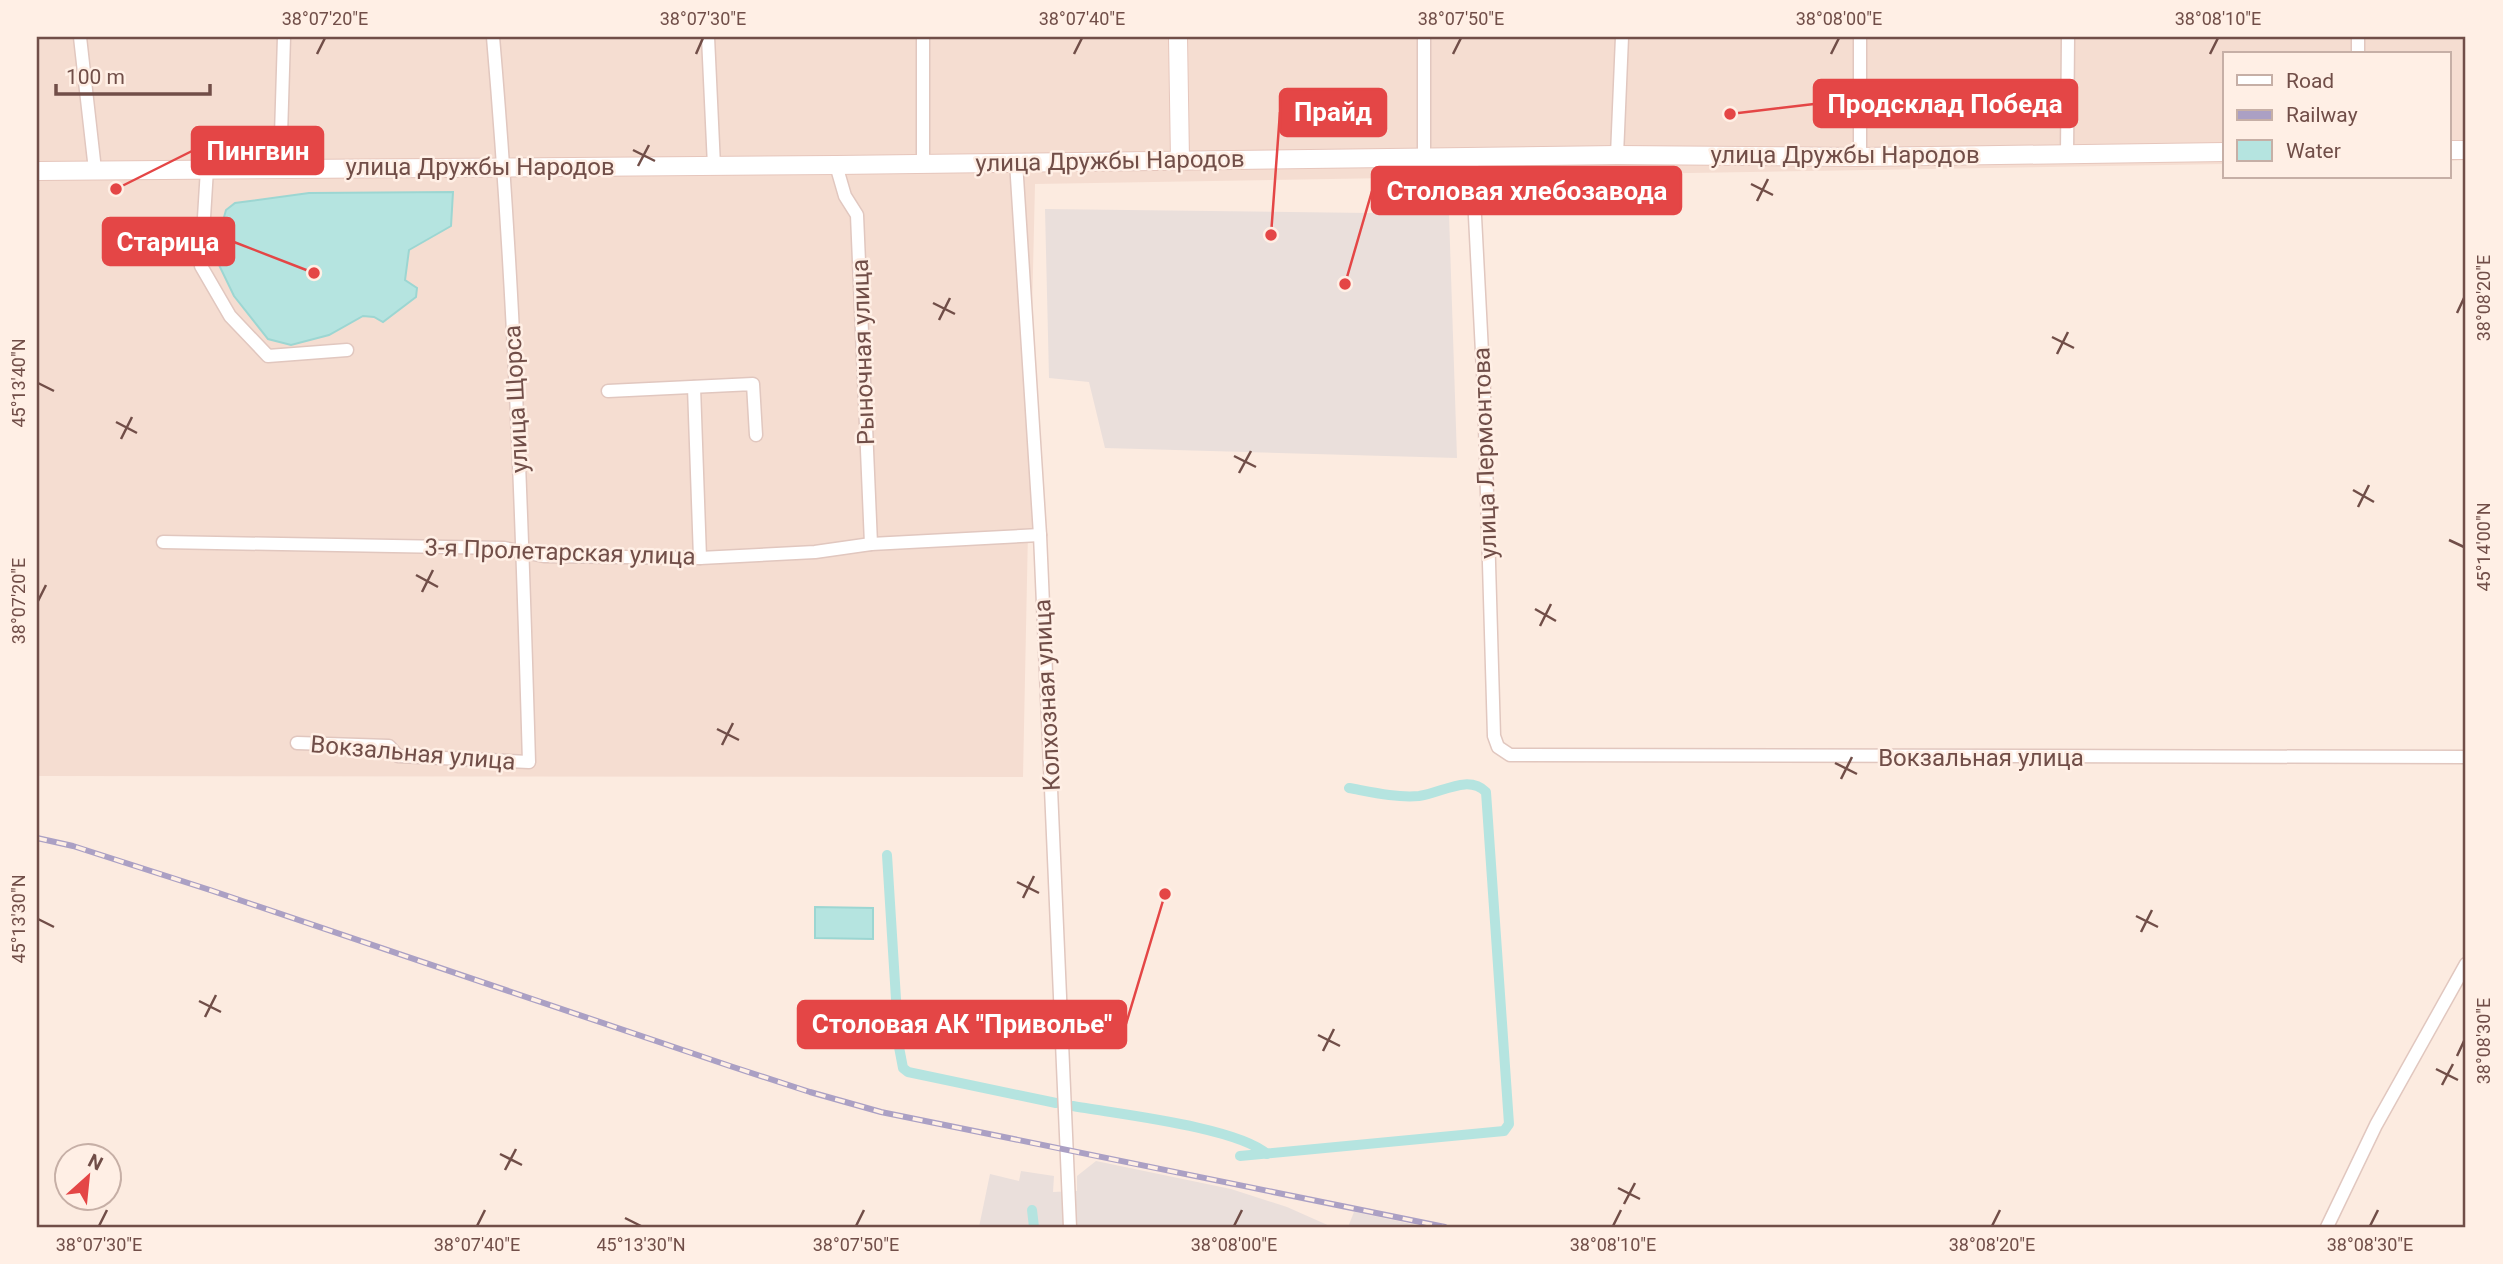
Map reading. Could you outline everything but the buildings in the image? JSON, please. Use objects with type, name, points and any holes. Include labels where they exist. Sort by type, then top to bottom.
[{"type":"street","points":[[80,37],[95,170]]},
{"type":"street","points":[[280,168],[284,37]]},
{"type":"street","name":"улица Щорса","points":[[493,37],[505,167],[523,551],[529,762]]},
{"type":"street","points":[[708,37],[714,166]]},
{"type":"street","points":[[923,37],[923,163]]},
{"type":"street","points":[[1178,37],[1180,160]]},
{"type":"street","points":[[1424,37],[1424,158]]},
{"type":"street","points":[[1617,155],[1622,37]]},
{"type":"street","points":[[1860,37],[1860,157]]},
{"type":"street","points":[[2067,154],[2068,37]]},
{"type":"street","points":[[1179,129],[1191,150],[1216,160]]},
{"type":"street","points":[[1155,160],[1171,150],[1179,129]]},
{"type":"street","name":"улица Дружбы Народов","points":[[37,171],[1617,155],[1860,157],[2223,152]]},
{"type":"street","name":"улица Лермонтова","points":[[1472,158],[1484,391],[1492,697],[1494,736],[1498,747]]},
{"type":"street","name":"Колхозная улица","points":[[1016,162],[1040,535],[1070,1227]]},
{"type":"street","name":"Рыночная улица","points":[[836,165],[845,196],[858,215],[871,544]]},
{"type":"street","points":[[207,169],[201,266],[230,316],[268,356],[347,350]]},
{"type":"street","points":[[608,391],[752,384],[756,435]]},
{"type":"street","points":[[694,387],[700,558]]},
{"type":"street","name":"3-я Пролетарская улица","points":[[163,542],[504,548],[544,556],[700,558],[816,552],[871,544],[1040,535]]},
{"type":"street","name":"Вокзальная улица","points":[[298,743],[389,746],[398,756],[529,762]]},
{"type":"street","name":"Вокзальная улица","points":[[1498,747],[1510,755],[1546,756],[2466,757]]},
{"type":"street","points":[[2327,1227],[2376,1125],[2466,964]]},
{"type":"shaded area","points":[[37,37],[2466,37],[2466,160],[2450,161],[2450,52],[2223,52],[2223,164],[1035,184],[1029,443],[1035,530],[1028,531],[1023,777],[37,776]]},
{"type":"shaded area","points":[[1045,209],[1449,214],[1457,458],[1105,448],[1089,382],[1049,378]]},
{"type":"shaded area","points":[[1096,1161],[1231,1189],[1287,1207],[1332,1227],[979,1227],[990,1174],[1019,1181],[1021,1171],[1054,1176],[1053,1192],[1077,1191],[1077,1176]]},
{"type":"shaded area","points":[[1355,1212],[1426,1227],[1348,1227]]},
{"type":"water","points":[[453,192],[451,226],[409,250],[405,280],[417,288],[416,297],[383,322],[374,317],[363,316],[329,335],[291,345],[268,339],[234,296],[219,265],[217,242],[226,210],[235,203],[309,193]]},
{"type":"water","points":[[815,907],[873,908],[873,939],[815,938]]},
{"type":"waterway","points":[[1240,1156],[1504,1131],[1509,1124],[1486,792],[1471,785],[1454,786],[1419,796],[1349,788]]},
{"type":"waterway","points":[[887,855],[899,1047],[903,1068],[908,1072],[1056,1103]]},
{"type":"waterway","points":[[1073,1106],[1204,1129],[1230,1136],[1267,1154]]},
{"type":"waterway","points":[[1032,1210],[1034,1227]]},
{"type":"railway","points":[[37,838],[73,846],[210,890],[730,1066],[881,1112],[1445,1227]]},
{"type":"place","name":"Продсклад Победа","points":[[1730,114]]},
{"type":"place","name":"Пингвин","points":[[116,189]]},
{"type":"place","name":"Прайд","points":[[1271,235]]},
{"type":"place","name":"Старица","points":[[314,273]]},
{"type":"place","name":"Столовая хлебозавода","points":[[1345,284]]},
{"type":"place","name":"Столовая АК \"Приволье\"","points":[[1165,894]]}]
